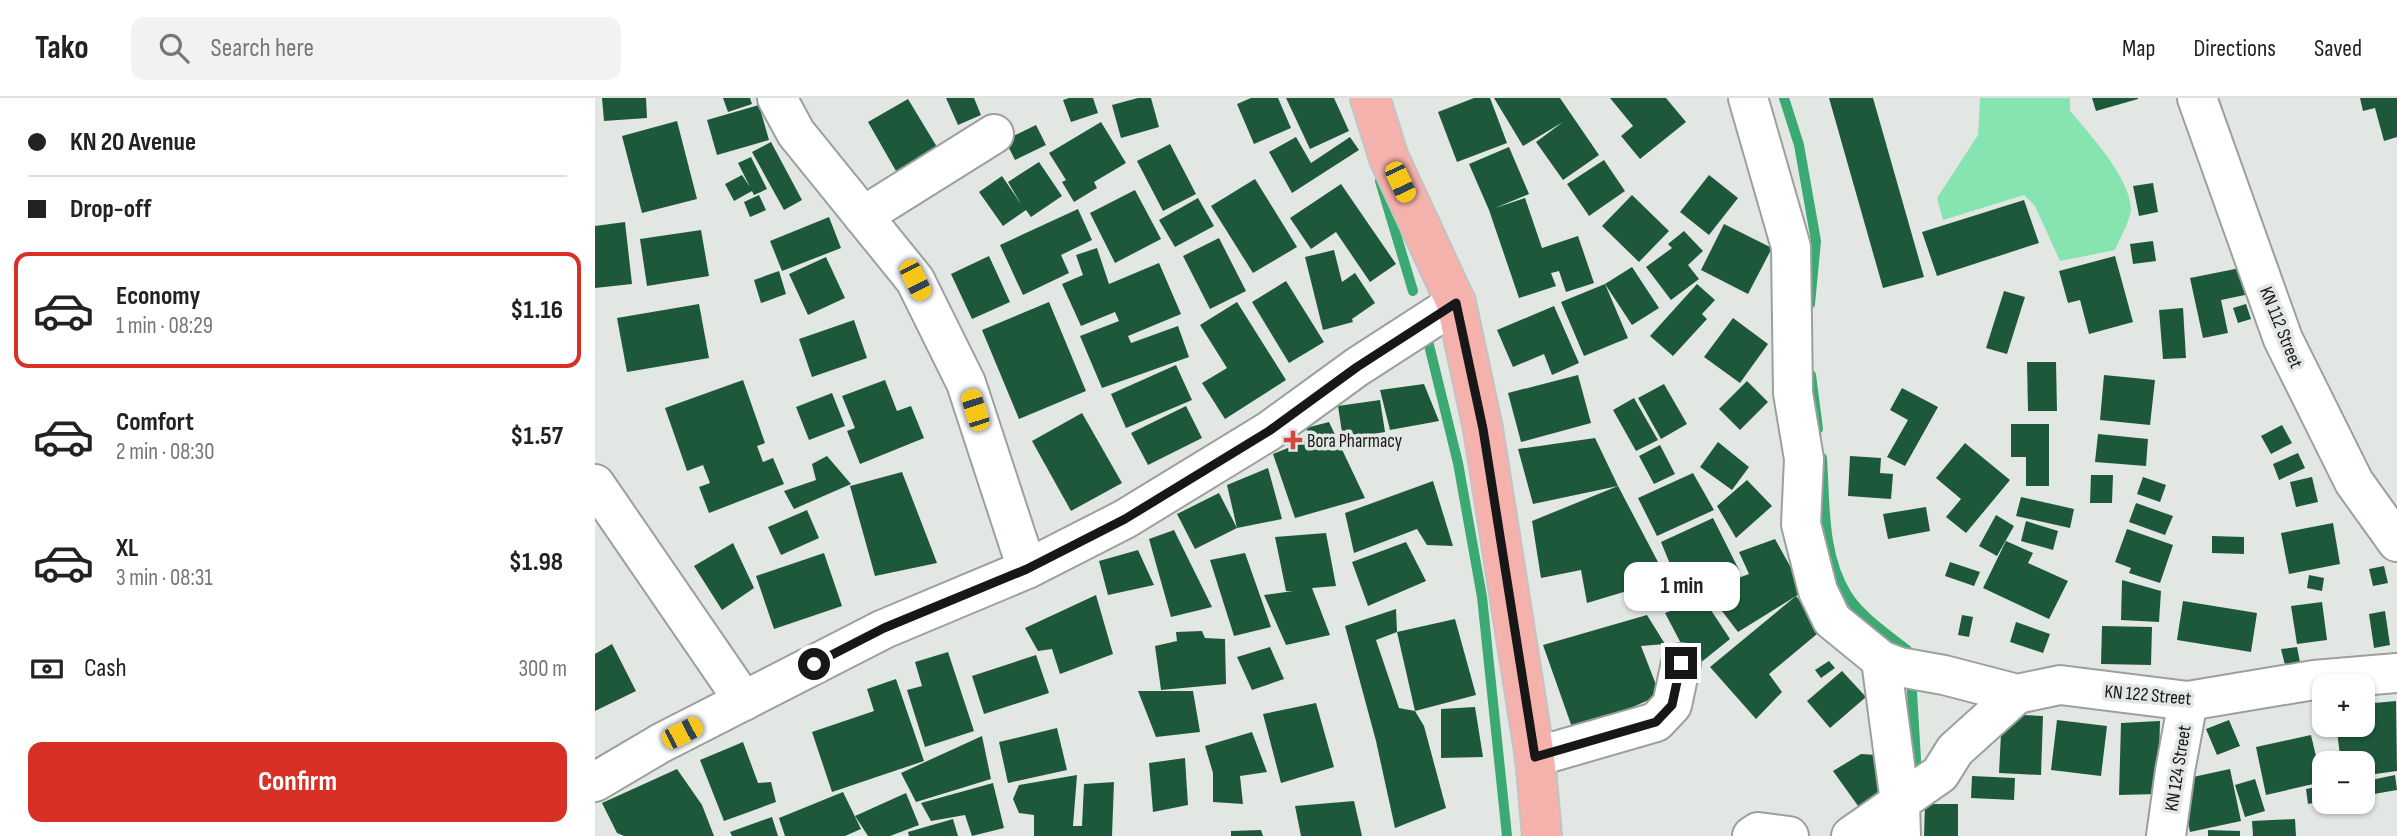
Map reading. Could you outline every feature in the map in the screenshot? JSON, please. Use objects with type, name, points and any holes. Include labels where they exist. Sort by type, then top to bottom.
[{"type":"main road","points":[[1370,98],[1389,158],[1456,303],[1483,429],[1535,757],[1542,836]]},
{"type":"street","points":[[777,98],[796,133],[915,280],[966,383],[1027,569]]},
{"type":"street","points":[[1748,98],[1791,247],[1793,393],[1804,459],[1801,524],[1818,591],[1832,620],[1890,664],[1903,812]]},
{"type":"street","name":"KN 112 Street","points":[[2197,98],[2283,339],[2354,482],[2397,542]]},
{"type":"street","points":[[863,216],[994,135]]},
{"type":"street","points":[[595,782],[661,743],[884,628],[1027,569],[1125,519],[1269,431],[1357,367],[1456,303]]},
{"type":"street","points":[[595,484],[744,701]]},
{"type":"street","points":[[1535,757],[1656,722],[1672,705],[1681,663]]},
{"type":"street","name":"KN 122 Street","points":[[1890,664],[2017,694],[2060,685],[2188,701],[2314,680],[2397,673]]},
{"type":"street","points":[[1851,836],[1903,812],[1940,774],[1955,750],[2017,694]]},
{"type":"street","name":"KN 124 Street","points":[[2166,836],[2188,701]]},
{"type":"street","points":[[1752,836],[1758,832],[1789,836]]},
{"type":"green space","points":[[1980,98],[2070,98],[2070,111],[2117,170],[2129,197],[2130,213],[2115,250],[2060,261],[2035,206],[2024,195],[1943,220],[1937,198],[1978,135]]},
{"type":"building","points":[[602,98],[646,98],[647,118],[604,121]]},
{"type":"building","points":[[723,98],[750,98],[752,104],[728,112]]},
{"type":"building","points":[[946,98],[974,98],[981,115],[958,125]]},
{"type":"building","points":[[1093,98],[1098,113],[1071,122],[1063,100]]},
{"type":"building","points":[[1138,98],[1151,98],[1159,127],[1121,138],[1112,105]]},
{"type":"building","points":[[1251,98],[1278,98],[1291,128],[1254,144],[1237,104]]},
{"type":"building","points":[[1286,98],[1334,98],[1349,131],[1310,149]]},
{"type":"building","points":[[1474,98],[1490,98],[1507,143],[1457,162],[1438,112]]},
{"type":"building","points":[[1494,98],[1560,98],[1599,155],[1563,180],[1536,142],[1563,122],[1523,146]]},
{"type":"building","points":[[1610,98],[1666,98],[1686,122],[1640,159],[1621,136],[1633,126]]},
{"type":"building","points":[[1829,98],[1873,98],[1924,277],[1883,288]]},
{"type":"building","points":[[2092,98],[2138,98],[2138,99],[2096,111]]},
{"type":"building","points":[[2360,98],[2397,98],[2397,137],[2384,141],[2375,108],[2363,111]]},
{"type":"building","points":[[908,99],[937,147],[896,171],[868,122]]},
{"type":"building","points":[[759,105],[769,140],[717,155],[707,120]]},
{"type":"building","points":[[677,121],[697,199],[642,213],[622,136]]},
{"type":"building","points":[[1101,122],[1126,163],[1094,182],[1097,188],[1074,202],[1062,182],[1066,180],[1049,153]]},
{"type":"building","points":[[1036,125],[1046,145],[1015,160],[1005,140]]},
{"type":"building","points":[[1296,137],[1311,163],[1350,137],[1359,150],[1292,193],[1269,152]]},
{"type":"building","points":[[771,142],[802,200],[784,210],[752,152]]},
{"type":"building","points":[[1170,144],[1196,194],[1163,211],[1137,161]]},
{"type":"building","points":[[1509,147],[1529,194],[1495,208],[1525,198],[1542,248],[1578,236],[1594,283],[1566,292],[1559,271],[1551,273],[1556,286],[1519,298],[1489,210],[1469,164]]},
{"type":"building","points":[[751,157],[767,189],[754,195],[752,191],[734,201],[725,184],[742,175],[750,187],[738,163]]},
{"type":"building","points":[[1604,160],[1625,191],[1589,216],[1567,184]]},
{"type":"building","points":[[1039,162],[1062,196],[1031,217],[1026,210],[1003,226],[979,192],[1002,176],[1021,204],[1008,182]]},
{"type":"building","points":[[1709,175],[1738,198],[1709,235],[1680,212]]},
{"type":"building","points":[[1255,179],[1297,247],[1253,273],[1211,206]]},
{"type":"building","points":[[2153,183],[2158,212],[2139,216],[2133,186]]},
{"type":"building","points":[[1341,184],[1396,264],[1370,282],[1336,232],[1311,249],[1290,218]]},
{"type":"building","points":[[1135,190],[1161,239],[1115,263],[1090,213]]},
{"type":"building","points":[[759,195],[766,210],[750,217],[744,202]]},
{"type":"building","points":[[1632,195],[1669,231],[1639,262],[1602,226]]},
{"type":"building","points":[[1198,198],[1214,226],[1175,247],[1159,220]]},
{"type":"building","points":[[2024,200],[2039,243],[1937,276],[1922,232]]},
{"type":"building","points":[[1078,209],[1092,240],[1061,255],[1069,273],[1023,295],[1000,245]]},
{"type":"building","points":[[829,217],[841,248],[782,271],[770,241]]},
{"type":"building","points":[[625,222],[632,284],[595,288],[595,226]]},
{"type":"building","points":[[1724,224],[1772,248],[1748,294],[1701,270]]},
{"type":"building","points":[[701,230],[709,276],[647,286],[640,239]]},
{"type":"building","points":[[1684,231],[1703,251],[1688,265],[1699,279],[1671,300],[1646,267],[1672,248],[1668,244]]},
{"type":"building","points":[[1219,238],[1246,291],[1210,309],[1183,256]]},
{"type":"building","points":[[2153,241],[2156,261],[2133,264],[2130,244]]},
{"type":"building","points":[[1097,248],[1109,284],[1159,263],[1181,314],[1128,336],[1131,343],[1178,326],[1189,357],[1102,388],[1080,336],[1119,321],[1115,312],[1081,326],[1062,284],[1083,275],[1076,255]]},
{"type":"building","points":[[1334,250],[1342,282],[1355,273],[1375,303],[1352,319],[1353,322],[1323,330],[1305,257]]},
{"type":"building","points":[[989,256],[1010,302],[972,319],[951,274]]},
{"type":"building","points":[[2115,256],[2133,322],[2089,334],[2080,300],[2068,303],[2059,271]]},
{"type":"building","points":[[826,257],[845,298],[808,315],[789,274]]},
{"type":"building","points":[[1632,267],[1659,308],[1632,325],[1605,284]]},
{"type":"building","points":[[2240,268],[2245,295],[2221,300],[2228,333],[2203,338],[2190,278]]},
{"type":"building","points":[[779,271],[786,294],[761,303],[754,280]]},
{"type":"building","points":[[1286,281],[1324,342],[1289,363],[1252,302]]},
{"type":"building","points":[[1605,284],[1628,338],[1584,356],[1561,302]]},
{"type":"building","points":[[1697,284],[1715,300],[1702,314],[1707,319],[1673,356],[1650,336]]},
{"type":"building","points":[[2004,291],[2025,297],[2007,354],[1986,348]]},
{"type":"building","points":[[1049,302],[1086,391],[1019,419],[982,330]]},
{"type":"building","points":[[1237,302],[1286,380],[1225,419],[1202,383],[1227,368],[1200,325]]},
{"type":"building","points":[[699,304],[709,358],[627,372],[617,318]]},
{"type":"building","points":[[2246,304],[2251,319],[2238,323],[2233,308]]},
{"type":"building","points":[[1554,306],[1579,363],[1552,375],[1544,354],[1513,367],[1497,330]]},
{"type":"building","points":[[2183,308],[2186,358],[2163,359],[2159,310]]},
{"type":"building","points":[[1733,318],[1768,344],[1740,383],[1704,357]]},
{"type":"building","points":[[854,320],[867,358],[812,377],[799,339]]},
{"type":"building","points":[[2027,362],[2056,362],[2057,411],[2028,411]]},
{"type":"building","points":[[1176,365],[1192,400],[1126,428],[1111,394]]},
{"type":"building","points":[[1578,375],[1591,423],[1521,442],[1508,393]]},
{"type":"building","points":[[2104,375],[2155,380],[2150,425],[2100,420]]},
{"type":"building","points":[[743,380],[765,443],[757,446],[763,462],[773,458],[784,484],[709,513],[699,487],[710,483],[703,465],[687,471],[665,408]]},
{"type":"building","points":[[885,380],[897,411],[911,406],[924,438],[860,464],[847,431],[855,428],[842,396]]},
{"type":"building","points":[[1747,381],[1768,402],[1740,430],[1719,409]]},
{"type":"building","points":[[1424,384],[1439,421],[1390,430],[1380,390]]},
{"type":"building","points":[[1664,384],[1687,424],[1661,439],[1638,398]]},
{"type":"building","points":[[1902,388],[1938,407],[1905,466],[1887,457],[1908,420],[1890,410]]},
{"type":"building","points":[[832,393],[845,426],[809,440],[796,407]]},
{"type":"building","points":[[1634,398],[1658,440],[1636,451],[1613,410]]},
{"type":"building","points":[[1380,400],[1385,432],[1343,439],[1338,406]]},
{"type":"building","points":[[1186,406],[1202,438],[1148,465],[1131,433]]},
{"type":"building","points":[[1082,413],[1122,483],[1071,511],[1032,441]]},
{"type":"building","points":[[1329,422],[1365,498],[1295,518],[1273,454],[1310,439],[1306,428]]},
{"type":"building","points":[[2011,424],[2049,424],[2049,486],[2026,486],[2026,457],[2011,457]]},
{"type":"building","points":[[2282,425],[2292,443],[2271,454],[2261,436]]},
{"type":"building","points":[[2098,434],[2148,439],[2146,466],[2095,462]]},
{"type":"building","points":[[1595,438],[1618,486],[1533,504],[1518,449]]},
{"type":"building","points":[[1718,442],[1749,467],[1732,490],[1700,467]]},
{"type":"building","points":[[1965,443],[2010,480],[1966,533],[1946,517],[1961,499],[1936,478]]},
{"type":"building","points":[[1660,445],[1675,474],[1654,484],[1639,456]]},
{"type":"building","points":[[2298,453],[2305,468],[2279,480],[2273,464]]},
{"type":"building","points":[[827,456],[851,484],[794,509],[784,491],[816,480],[812,464]]},
{"type":"building","points":[[1850,456],[1881,458],[1880,473],[1893,474],[1891,499],[1848,496]]},
{"type":"building","points":[[1268,468],[1282,519],[1237,528],[1227,485]]},
{"type":"building","points":[[902,472],[937,563],[875,576],[850,486]]},
{"type":"building","points":[[1693,473],[1714,510],[1657,536],[1638,498]]},
{"type":"building","points":[[2091,475],[2113,475],[2112,503],[2090,503]]},
{"type":"building","points":[[2143,477],[2166,485],[2160,502],[2137,494]]},
{"type":"building","points":[[2312,477],[2318,502],[2296,507],[2290,482]]},
{"type":"building","points":[[1747,480],[1772,506],[1736,538],[1717,506]]},
{"type":"building","points":[[1433,481],[1453,546],[1427,545],[1417,529],[1354,553],[1345,513]]},
{"type":"building","points":[[1618,486],[1667,579],[1587,603],[1581,570],[1541,578],[1532,521]]},
{"type":"building","points":[[1219,493],[1237,528],[1195,549],[1177,514]]},
{"type":"building","points":[[2021,497],[2074,509],[2070,528],[2016,516]]},
{"type":"building","points":[[2136,503],[2173,516],[2165,535],[2129,522]]},
{"type":"building","points":[[1926,507],[1930,531],[1888,539],[1883,514]]},
{"type":"building","points":[[807,510],[819,538],[781,555],[768,527]]},
{"type":"building","points":[[1996,515],[2014,526],[1997,556],[1979,546]]},
{"type":"building","points":[[1713,518],[1739,570],[1686,603],[1661,542]]},
{"type":"building","points":[[2026,521],[2058,531],[2053,550],[2021,541]]},
{"type":"building","points":[[2333,523],[2340,564],[2289,574],[2281,533]]},
{"type":"building","points":[[2127,529],[2173,545],[2160,583],[2129,573],[2131,568],[2115,562]]},
{"type":"building","points":[[1174,530],[1212,607],[1171,617],[1149,539]]},
{"type":"building","points":[[1326,533],[1336,586],[1312,588],[1330,635],[1286,645],[1264,595],[1293,591],[1286,591],[1275,537]]},
{"type":"building","points":[[2212,536],[2244,537],[2244,554],[2212,553]]},
{"type":"building","points":[[1775,539],[1804,591],[1738,632],[1706,590],[1749,574],[1739,552]]},
{"type":"building","points":[[2006,541],[2033,553],[2028,563],[2068,581],[2049,619],[1983,588]]},
{"type":"building","points":[[1406,542],[1426,581],[1368,606],[1352,562]]},
{"type":"building","points":[[733,543],[754,588],[722,610],[694,566]]},
{"type":"building","points":[[1138,550],[1154,585],[1108,595],[1099,561]]},
{"type":"building","points":[[824,553],[842,606],[774,629],[756,576]]},
{"type":"building","points":[[1245,553],[1271,627],[1234,636],[1210,560]]},
{"type":"building","points":[[1950,562],[1980,572],[1974,586],[1945,576]]},
{"type":"building","points":[[2384,566],[2388,583],[2373,586],[2369,569]]},
{"type":"building","points":[[2309,575],[2324,578],[2322,591],[2307,588]]},
{"type":"building","points":[[2122,580],[2161,591],[2159,622],[2121,620]]},
{"type":"building","points":[[1096,595],[1113,654],[1060,674],[1052,649],[1038,651],[1025,628]]},
{"type":"building","points":[[1796,596],[1823,629],[1769,674],[1782,692],[1756,719],[1710,667]]},
{"type":"building","points":[[1703,598],[1730,639],[1694,668],[1665,613]]},
{"type":"building","points":[[2183,601],[2257,613],[2251,652],[2177,640]]},
{"type":"building","points":[[2322,602],[2327,640],[2297,644],[2291,606]]},
{"type":"building","points":[[1396,609],[1397,632],[1376,640],[1399,708],[1415,711],[1424,726],[1446,808],[1395,828],[1376,741],[1345,626]]},
{"type":"building","points":[[2385,611],[2390,645],[2374,648],[2369,614]]},
{"type":"building","points":[[1647,615],[1665,644],[1641,646],[1660,695],[1574,733],[1543,645]]},
{"type":"building","points":[[1962,615],[1973,617],[1969,637],[1958,635]]},
{"type":"building","points":[[1455,619],[1476,695],[1415,711],[1397,632]]},
{"type":"building","points":[[2016,622],[2050,634],[2043,653],[2010,642]]},
{"type":"building","points":[[2102,626],[2152,627],[2151,665],[2101,664]]},
{"type":"building","points":[[1202,631],[1205,638],[1225,639],[1226,684],[1161,690],[1155,646],[1177,641],[1176,632]]},
{"type":"building","points":[[612,644],[636,691],[595,711],[595,654]]},
{"type":"building","points":[[1270,647],[1284,679],[1252,690],[1237,657]]},
{"type":"building","points":[[2297,647],[2300,662],[2285,665],[2281,649]]},
{"type":"building","points":[[948,652],[974,731],[925,747],[907,690],[922,686],[915,662]]},
{"type":"building","points":[[1036,655],[1049,693],[984,714],[972,676]]},
{"type":"building","points":[[1829,661],[1835,668],[1821,678],[1815,670]]},
{"type":"building","points":[[1842,671],[1866,697],[1830,728],[1807,701]]},
{"type":"building","points":[[896,679],[924,761],[832,792],[812,732],[874,711],[867,689]]},
{"type":"building","points":[[1138,691],[1193,691],[1200,732],[1156,737]]},
{"type":"building","points":[[2396,701],[2397,771],[2375,774],[2375,751],[2339,751],[2338,737],[2375,737],[2375,703]]},
{"type":"building","points":[[1316,703],[1334,767],[1281,783],[1263,714]]},
{"type":"building","points":[[1475,707],[1483,757],[1441,758],[1441,709]]},
{"type":"building","points":[[2002,714],[2043,716],[2041,775],[1999,773]]},
{"type":"building","points":[[2057,720],[2107,726],[2101,776],[2051,770]]},
{"type":"building","points":[[2229,720],[2240,746],[2217,755],[2206,729]]},
{"type":"building","points":[[2160,721],[2158,794],[2119,795],[2121,723]]},
{"type":"building","points":[[1057,728],[1067,770],[1008,783],[999,742]]},
{"type":"building","points":[[1252,732],[1267,772],[1240,776],[1243,804],[1213,802],[1213,773],[1205,746]]},
{"type":"building","points":[[2311,735],[2315,751],[2312,751],[2312,784],[2266,795],[2256,747]]},
{"type":"building","points":[[982,736],[991,779],[916,802],[901,773]]},
{"type":"building","points":[[743,742],[758,783],[771,782],[776,802],[724,821],[700,760]]},
{"type":"building","points":[[1861,754],[1877,755],[1881,796],[1861,810],[1833,771]]},
{"type":"building","points":[[1185,758],[1188,805],[1153,812],[1149,763]]},
{"type":"building","points":[[677,769],[702,805],[714,836],[624,836],[617,833],[602,803]]},
{"type":"building","points":[[2230,769],[2241,821],[2190,832],[2179,780]]},
{"type":"building","points":[[1077,775],[1073,826],[1082,826],[1084,784],[1114,782],[1112,836],[1034,836],[1034,815],[1019,813],[1013,799],[1019,785]]},
{"type":"building","points":[[2395,775],[2397,790],[2375,794],[2375,779]]},
{"type":"building","points":[[1972,776],[2015,778],[2014,800],[1971,798]]},
{"type":"building","points":[[2255,779],[2265,811],[2245,817],[2235,785]]},
{"type":"building","points":[[993,783],[1004,828],[972,836],[965,815],[931,821],[921,803]]},
{"type":"building","points":[[2312,788],[2312,803],[2308,804],[2306,789]]},
{"type":"building","points":[[843,792],[861,829],[845,836],[785,836],[779,818]]},
{"type":"building","points":[[906,793],[919,825],[890,836],[868,836],[855,816]]},
{"type":"building","points":[[1354,801],[1362,836],[1301,836],[1295,806]]},
{"type":"building","points":[[1925,804],[1958,804],[1958,836],[1924,836]]},
{"type":"building","points":[[772,817],[778,836],[732,836],[730,832]]},
{"type":"building","points":[[953,819],[958,836],[909,836],[908,832]]},
{"type":"building","points":[[2295,819],[2296,836],[2253,836],[2252,821]]},
{"type":"building","points":[[1261,830],[1263,836],[1231,836],[1231,831]]},
{"type":"building","points":[[2208,830],[2240,831],[2240,836],[2208,836]]},
{"type":"waterway","points":[[1784,98],[1799,145],[1816,241],[1810,304]]},
{"type":"waterway","points":[[1380,181],[1413,291]]},
{"type":"waterway","points":[[1428,341],[1458,463],[1482,597],[1507,836]]},
{"type":"waterway","points":[[1811,375],[1818,429]]},
{"type":"waterway","points":[[1822,458],[1826,528],[1839,579],[1859,611],[1907,650],[1908,658]]},
{"type":"waterway","points":[[1911,676],[1917,776]]},
{"type":"place","name":"Bora Pharmacy","points":[[1293,440]]},
{"type":"route","points":[[814,664],[884,628],[1027,569],[1125,519],[1269,431],[1391,343],[1456,303],[1483,429],[1535,757],[1656,722],[1672,705],[1681,663]]}]
